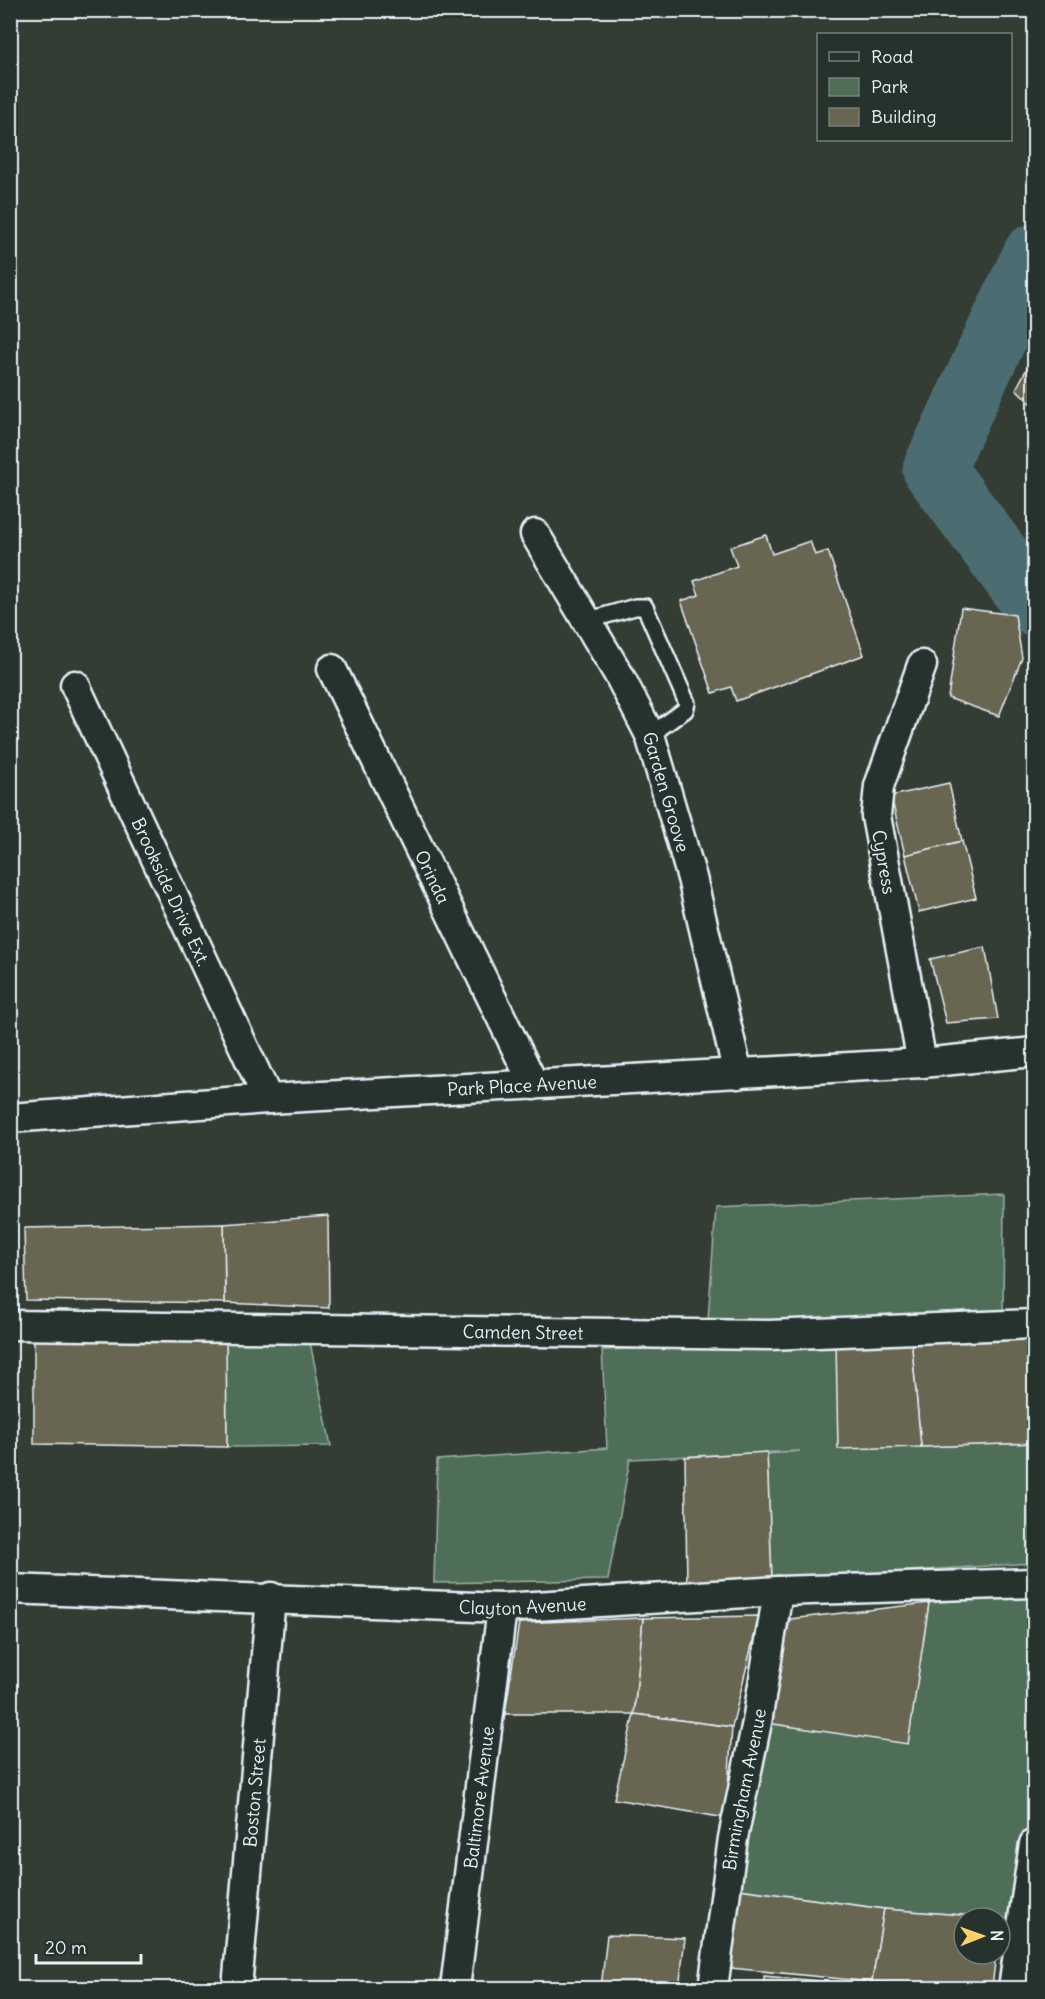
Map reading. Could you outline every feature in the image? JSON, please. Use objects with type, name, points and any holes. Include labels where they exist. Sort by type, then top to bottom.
[{"type":"street","name":"Garden Groove","points":[[535,534],[650,735],[692,878],[738,1074]]},
{"type":"street","name":"Cypress","points":[[922,665],[879,786],[876,816],[922,1063]]},
{"type":"street","name":"Orinda","points":[[332,669],[534,1085]]},
{"type":"street","name":"Brookside Drive Ext.","points":[[75,685],[268,1099]]},
{"type":"street","name":"Park Place Avenue","points":[[10,1118],[268,1099],[922,1063],[1035,1052]]},
{"type":"street","name":"Camden Street","points":[[10,1325],[769,1335],[1035,1324]]},
{"type":"street","name":"Clayton Avenue","points":[[10,1589],[271,1597],[501,1608],[778,1591],[1035,1582]]},
{"type":"street","name":"Birmingham Avenue","points":[[713,1989],[733,1838],[757,1722],[778,1591]]},
{"type":"street","name":"Boston Street","points":[[237,1989],[271,1597]]},
{"type":"street","name":"Baltimore Avenue","points":[[455,1989],[501,1608]]},
{"type":"street","points":[[1013,1989],[1035,1844]]},
{"type":"lane","points":[[586,621],[635,607],[645,607],[687,703],[686,710],[650,735]]},
{"type":"green space","points":[[1004,1194],[1003,1314],[769,1335],[708,1321],[716,1207]]},
{"type":"green space","points":[[226,1335],[310,1342],[331,1446],[227,1447]]},
{"type":"green space","points":[[836,1341],[921,1447],[1034,1443],[1034,1563],[772,1580],[767,1454],[800,1451],[630,1459],[608,1580],[434,1583],[437,1460],[607,1448],[602,1350]]},
{"type":"green space","points":[[1034,1594],[1034,1805],[1023,1920],[1012,1919],[1012,1906],[952,1906],[952,1914],[884,1909],[726,1887],[757,1722],[908,1743],[929,1603]]},
{"type":"building","points":[[1034,355],[1034,406],[1016,389]]},
{"type":"building","points":[[766,535],[772,554],[810,541],[815,555],[828,551],[864,655],[736,701],[731,687],[713,693],[681,601],[699,595],[694,581],[737,566],[730,547]]},
{"type":"building","points":[[961,608],[1015,615],[1022,658],[999,716],[948,698]]},
{"type":"building","points":[[949,783],[962,841],[905,855],[891,796]]},
{"type":"building","points":[[962,841],[976,898],[919,912],[905,855]]},
{"type":"building","points":[[985,947],[998,1019],[946,1023],[930,959]]},
{"type":"building","points":[[328,1216],[329,1308],[225,1303],[224,1224]]},
{"type":"building","points":[[224,1224],[225,1303],[26,1300],[24,1228]]},
{"type":"building","points":[[1034,1329],[1034,1443],[921,1447],[911,1338]]},
{"type":"building","points":[[34,1334],[226,1335],[227,1447],[34,1444]]},
{"type":"building","points":[[911,1338],[921,1447],[838,1449],[836,1341]]},
{"type":"building","points":[[767,1452],[772,1580],[687,1582],[685,1457]]},
{"type":"building","points":[[929,1603],[908,1744],[767,1723],[790,1619]]},
{"type":"building","points":[[759,1616],[732,1727],[634,1714],[643,1618]]},
{"type":"building","points":[[643,1618],[634,1714],[505,1714],[519,1623]]},
{"type":"building","points":[[634,1714],[732,1727],[726,1818],[614,1799]]},
{"type":"building","points":[[731,1888],[884,1909],[872,1982],[721,1967]]},
{"type":"building","points":[[884,1909],[952,1914],[952,1966],[995,1966],[992,1987],[872,1982]]},
{"type":"building","points":[[607,1935],[685,1938],[679,1988],[601,1988]]},
{"type":"building","points":[[764,1976],[854,1984],[853,1988],[764,1988]]},
{"type":"waterway","points":[[1034,255],[934,469],[1034,604]]}]
